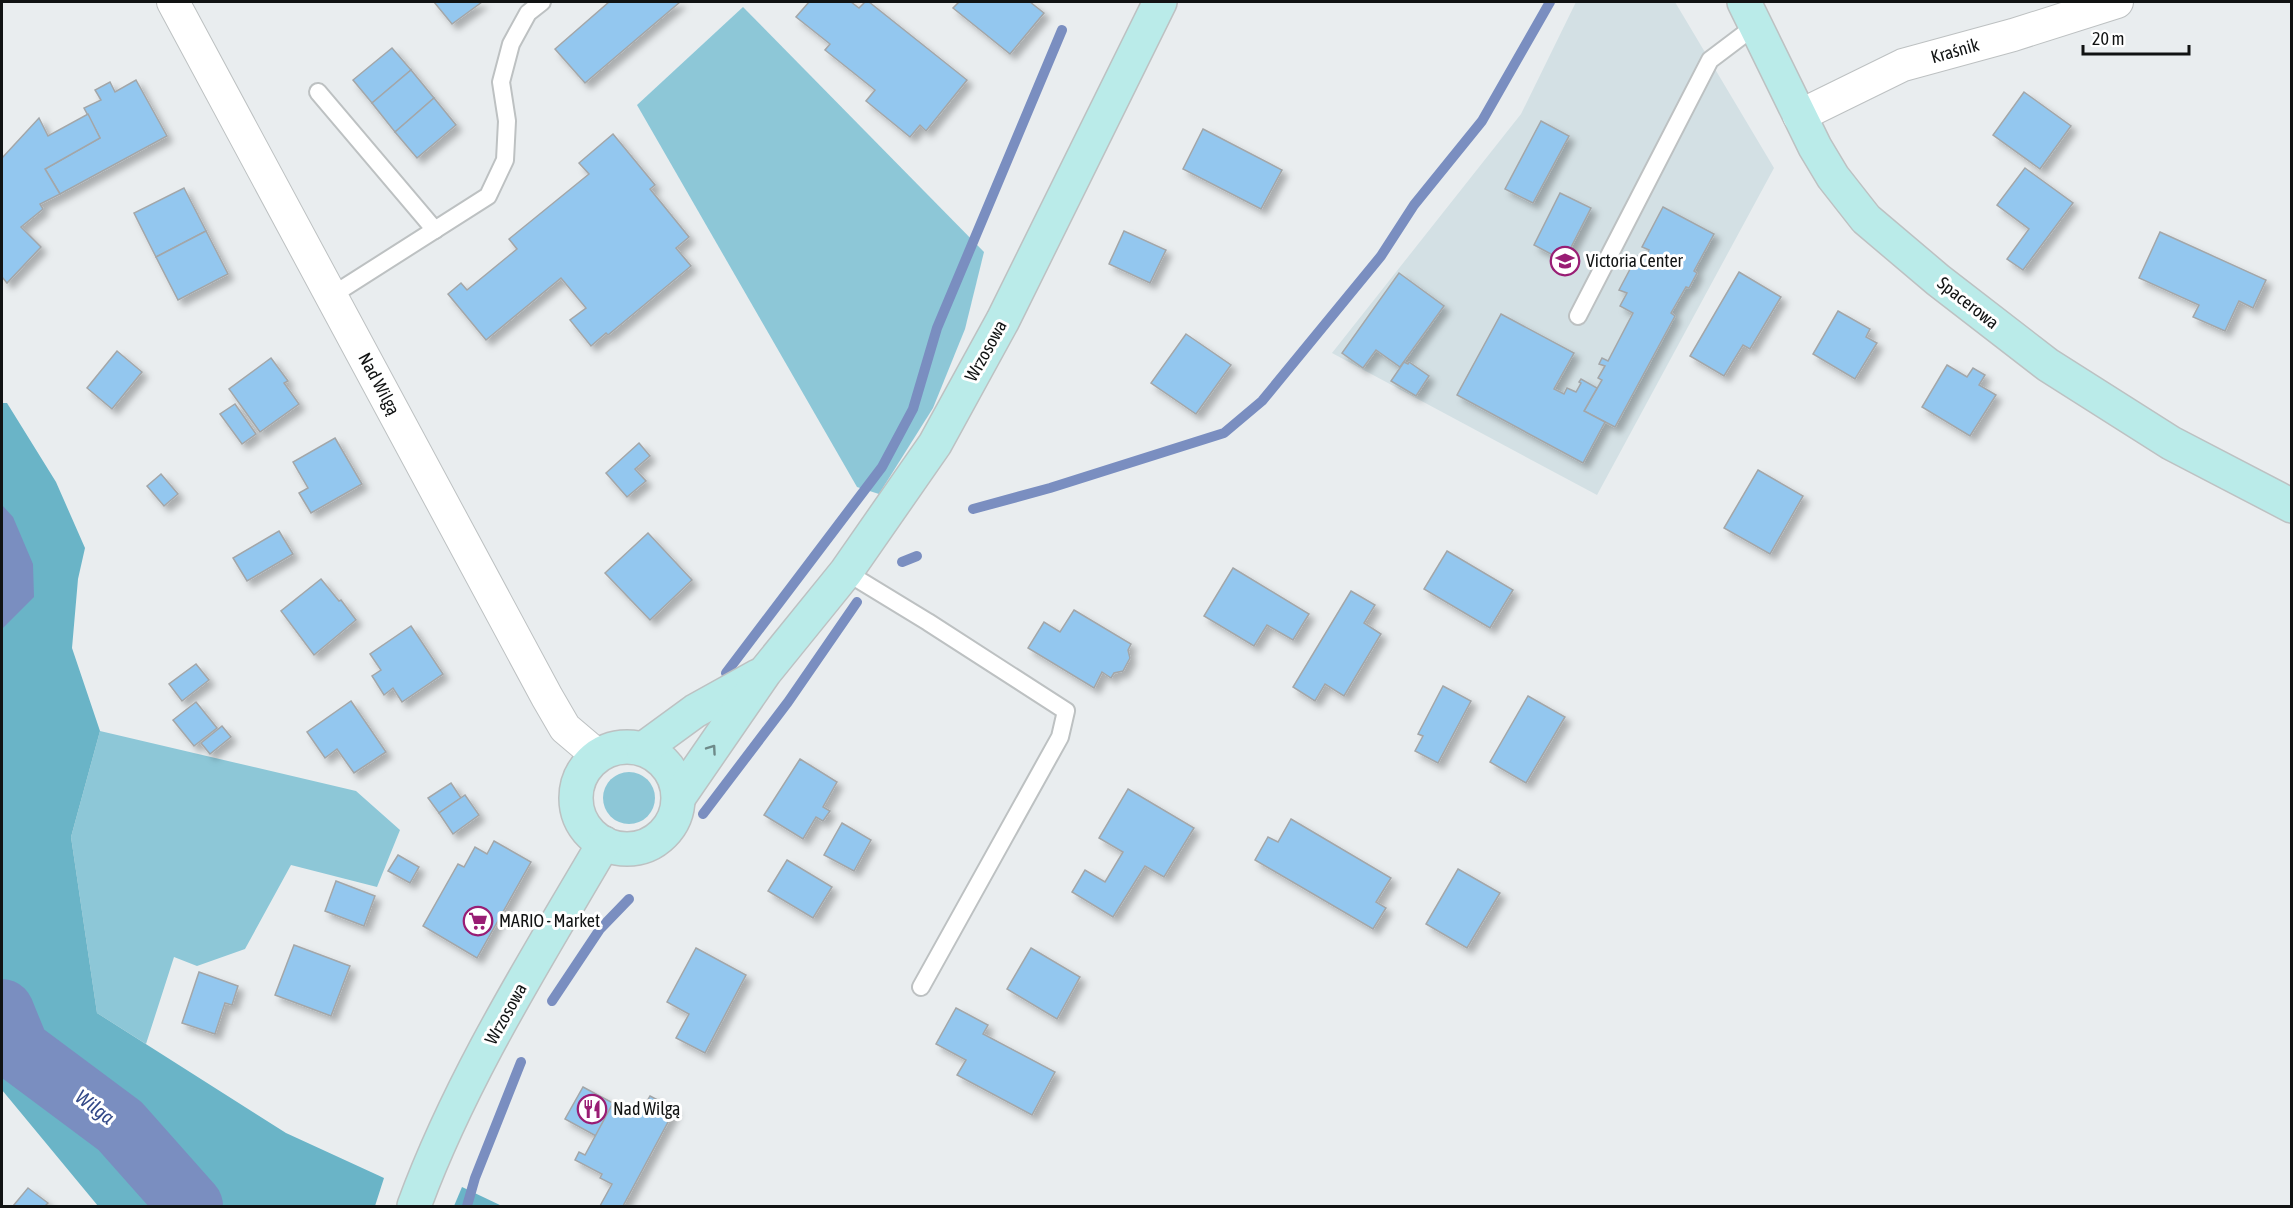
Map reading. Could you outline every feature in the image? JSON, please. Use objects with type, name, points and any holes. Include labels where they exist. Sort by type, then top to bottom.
[{"type":"street","name":"Nad Wilgą","points":[[173,2],[565,729],[598,756]]},
{"type":"street","name":"Wrzosowa","points":[[679,797],[765,672],[846,572],[935,444],[1008,310],[1160,2]]},
{"type":"street","name":"Kraśnik","points":[[1799,116],[1903,65],[2013,35],[2116,2]]},
{"type":"street","name":"Spacerowa","points":[[1749,14],[1799,116],[1833,177],[1866,219],[1938,280],[2048,365],[2171,443],[2292,506]]},
{"type":"street","name":"Wrzosowa","points":[[643,749],[696,711],[765,672]]},
{"type":"street","points":[[620,748],[643,749],[657,756],[676,781],[679,797],[676,814],[668,829],[654,841],[638,848],[620,848],[604,843],[592,834],[583,822],[578,808],[577,794],[580,779],[587,766],[598,756],[620,748]]},
{"type":"street","name":"Wrzosowa","points":[[416,1199],[459,1102],[494,1035],[604,843]]},
{"type":"lane","points":[[331,296],[488,196],[505,160],[507,121],[501,82],[511,44],[528,13],[542,2]]},
{"type":"lane","points":[[1578,316],[1710,60],[1749,14]]},
{"type":"lane","points":[[318,92],[435,230]]},
{"type":"lane","points":[[846,572],[1066,711],[1060,737],[921,987]]},
{"type":"shaded area","name":"Victoria Center","points":[[1576,2],[1675,2],[1774,168],[1597,495],[1332,353],[1521,114]]},
{"type":"shaded area","points":[[743,7],[984,252],[965,329],[933,408],[879,494],[857,487],[637,105]]},
{"type":"shaded area","points":[[2,403],[7,403],[56,482],[85,548],[78,579],[72,648],[100,731],[71,837],[97,1013],[286,1133],[384,1178],[375,1206],[98,1206],[2,1090]]},
{"type":"shaded area","points":[[2,505],[13,517],[33,564],[34,597],[2,629]]},
{"type":"shaded area","points":[[100,731],[356,791],[400,830],[377,887],[291,865],[245,949],[197,966],[174,957],[146,1044],[97,1013],[71,837]]},
{"type":"shaded area","points":[[629,772],[639,774],[647,780],[653,788],[655,798],[653,808],[647,816],[639,822],[629,824],[619,822],[611,816],[605,808],[603,798],[605,788],[611,780],[619,774]]},
{"type":"shaded area","points":[[462,1187],[502,1206],[454,1206]]},
{"type":"building","points":[[434,2],[482,2],[452,24]]},
{"type":"building","points":[[609,2],[680,2],[585,83],[555,49]]},
{"type":"building","points":[[809,2],[851,2],[859,8],[865,2],[869,2],[967,80],[926,131],[920,125],[910,137],[866,101],[875,90],[825,50],[830,44],[796,17]]},
{"type":"building","points":[[959,2],[1030,2],[1044,13],[1010,54],[953,8]]},
{"type":"building","points":[[392,48],[411,70],[372,103],[353,80]]},
{"type":"building","points":[[411,70],[434,98],[395,132],[372,103]]},
{"type":"building","points":[[136,80],[167,136],[60,194],[45,169],[100,138],[84,108],[101,100],[95,90],[110,82],[115,92]]},
{"type":"building","points":[[2024,92],[2071,126],[2040,169],[1993,135]]},
{"type":"building","points":[[434,98],[456,125],[417,158],[395,132]]},
{"type":"building","points":[[88,114],[100,138],[45,169],[60,194],[40,204],[43,209],[21,227],[41,247],[7,283],[2,277],[2,158],[39,118],[48,136]]},
{"type":"building","points":[[1541,121],[1569,136],[1533,203],[1505,189]]},
{"type":"building","points":[[1203,129],[1282,170],[1261,209],[1183,169]]},
{"type":"building","points":[[613,134],[655,185],[650,189],[689,237],[676,248],[691,266],[608,335],[606,333],[591,346],[570,320],[586,308],[561,278],[486,340],[448,294],[461,283],[467,290],[517,249],[509,239],[589,174],[579,163]]},
{"type":"building","points":[[2025,168],[2073,203],[2023,270],[2007,259],[2029,229],[1997,205]]},
{"type":"building","points":[[184,188],[206,231],[156,257],[134,213]]},
{"type":"building","points":[[1560,193],[1591,208],[1564,261],[1534,245]]},
{"type":"building","points":[[1663,207],[1714,234],[1694,271],[1697,273],[1689,288],[1686,287],[1671,313],[1675,316],[1615,427],[1584,411],[1602,380],[1598,378],[1605,366],[1599,364],[1602,358],[1608,361],[1633,313],[1620,306],[1627,293],[1619,290],[1637,256],[1644,260],[1649,250],[1642,247]]},
{"type":"building","points":[[206,231],[228,274],[178,300],[156,257]]},
{"type":"building","points":[[1124,231],[1166,250],[1150,283],[1109,264]]},
{"type":"building","points":[[2160,232],[2266,280],[2253,308],[2239,301],[2225,331],[2193,317],[2199,305],[2139,278]]},
{"type":"building","points":[[1739,272],[1781,297],[1750,349],[1743,345],[1724,376],[1690,356]]},
{"type":"building","points":[[1399,273],[1444,306],[1400,367],[1376,350],[1363,368],[1342,353]]},
{"type":"building","points":[[1838,311],[1870,329],[1866,337],[1877,343],[1855,379],[1813,354]]},
{"type":"building","points":[[1501,314],[1574,353],[1554,389],[1564,394],[1567,388],[1576,392],[1581,379],[1597,388],[1584,411],[1605,422],[1583,463],[1457,395]]},
{"type":"building","points":[[1186,334],[1231,365],[1196,414],[1151,383]]},
{"type":"building","points":[[117,351],[142,372],[112,409],[87,388]]},
{"type":"building","points":[[271,358],[288,381],[284,383],[299,404],[260,432],[229,389]]},
{"type":"building","points":[[1404,362],[1408,364],[1409,362],[1429,376],[1416,396],[1391,381]]},
{"type":"building","points":[[1947,365],[1967,377],[1973,368],[1985,375],[1979,385],[1996,395],[1970,436],[1922,407]]},
{"type":"building","points":[[235,404],[256,434],[242,444],[220,414]]},
{"type":"building","points":[[335,438],[362,484],[311,513],[299,493],[308,488],[293,462]]},
{"type":"building","points":[[639,443],[650,456],[635,469],[646,481],[627,497],[606,473]]},
{"type":"building","points":[[1758,470],[1803,496],[1770,554],[1724,528]]},
{"type":"building","points":[[161,474],[178,494],[164,506],[147,486]]},
{"type":"building","points":[[279,531],[293,554],[247,581],[233,558]]},
{"type":"building","points":[[648,533],[692,580],[650,620],[605,573]]},
{"type":"building","points":[[1447,551],[1513,590],[1490,628],[1424,589]]},
{"type":"building","points":[[1233,568],[1309,614],[1293,640],[1267,625],[1254,646],[1204,616]]},
{"type":"building","points":[[321,579],[356,620],[314,655],[281,611]]},
{"type":"building","points":[[1351,591],[1375,605],[1364,623],[1381,634],[1344,696],[1325,684],[1315,701],[1293,687]]},
{"type":"building","points":[[1074,610],[1131,644],[1128,650],[1130,658],[1123,671],[1114,673],[1111,678],[1102,672],[1094,688],[1028,648],[1044,622],[1060,632]]},
{"type":"building","points":[[411,626],[443,674],[402,702],[393,688],[384,695],[372,676],[381,670],[370,654]]},
{"type":"building","points":[[196,664],[209,680],[182,701],[169,684]]},
{"type":"building","points":[[1443,686],[1471,701],[1438,763],[1415,751],[1423,736],[1418,734]]},
{"type":"building","points":[[1528,696],[1565,717],[1526,783],[1490,762]]},
{"type":"building","points":[[351,701],[386,752],[354,773],[337,749],[325,758],[307,732]]},
{"type":"building","points":[[196,702],[217,728],[194,746],[173,720]]},
{"type":"building","points":[[222,726],[231,737],[210,754],[201,743]]},
{"type":"building","points":[[800,759],[837,782],[823,807],[830,811],[823,821],[816,817],[803,839],[764,815]]},
{"type":"building","points":[[451,783],[461,798],[439,813],[428,798]]},
{"type":"building","points":[[1128,789],[1194,828],[1164,877],[1145,866],[1113,917],[1072,892],[1085,870],[1105,882],[1123,852],[1099,838]]},
{"type":"building","points":[[465,795],[479,815],[453,834],[439,813]]},
{"type":"building","points":[[1291,819],[1391,878],[1376,902],[1386,908],[1373,929],[1255,860],[1268,837],[1278,842]]},
{"type":"building","points":[[842,823],[871,840],[854,871],[824,855]]},
{"type":"building","points":[[494,841],[531,862],[477,958],[423,926],[458,864],[464,867],[475,847],[487,854]]},
{"type":"building","points":[[398,855],[419,867],[410,883],[388,871]]},
{"type":"building","points":[[787,860],[832,887],[813,918],[768,891]]},
{"type":"building","points":[[1458,869],[1500,893],[1467,948],[1426,924]]},
{"type":"building","points":[[336,881],[375,896],[364,926],[325,911]]},
{"type":"building","points":[[294,945],[350,966],[331,1016],[275,995]]},
{"type":"building","points":[[696,948],[746,975],[705,1053],[676,1038],[689,1014],[667,1002]]},
{"type":"building","points":[[1031,948],[1080,977],[1057,1019],[1007,989]]},
{"type":"building","points":[[199,972],[238,986],[232,1005],[225,1003],[215,1034],[182,1023]]},
{"type":"building","points":[[956,1008],[988,1025],[983,1034],[1055,1072],[1032,1115],[957,1075],[966,1060],[936,1044]]},
{"type":"building","points":[[583,1087],[613,1103],[596,1136],[565,1119]]},
{"type":"building","points":[[650,1096],[675,1109],[623,1206],[600,1206],[612,1184],[600,1178],[602,1174],[575,1160],[579,1152],[585,1155],[613,1103],[638,1117]]},
{"type":"building","points":[[28,1188],[48,1203],[45,1206],[13,1206]]},
{"type":"waterway","points":[[973,509],[1050,488],[1224,433],[1262,401],[1381,256],[1414,205],[1482,121],[1550,2]]},
{"type":"waterway","points":[[726,673],[882,467],[913,409],[937,328],[1062,30]]},
{"type":"waterway","points":[[902,562],[917,556]]},
{"type":"waterway","points":[[703,814],[788,702],[857,602]]},
{"type":"waterway","points":[[552,1001],[600,929],[629,899]]},
{"type":"waterway","name":"Wilga","points":[[2,1011],[18,1050],[120,1126],[191,1206]]},
{"type":"waterway","points":[[467,1206],[475,1178],[521,1062]]},
{"type":"place","name":"Victoria Center","points":[[1565,261]]},
{"type":"place","name":"MARIO - Market","points":[[478,921]]},
{"type":"place","name":"Nad Wilgą","points":[[592,1109]]}]
